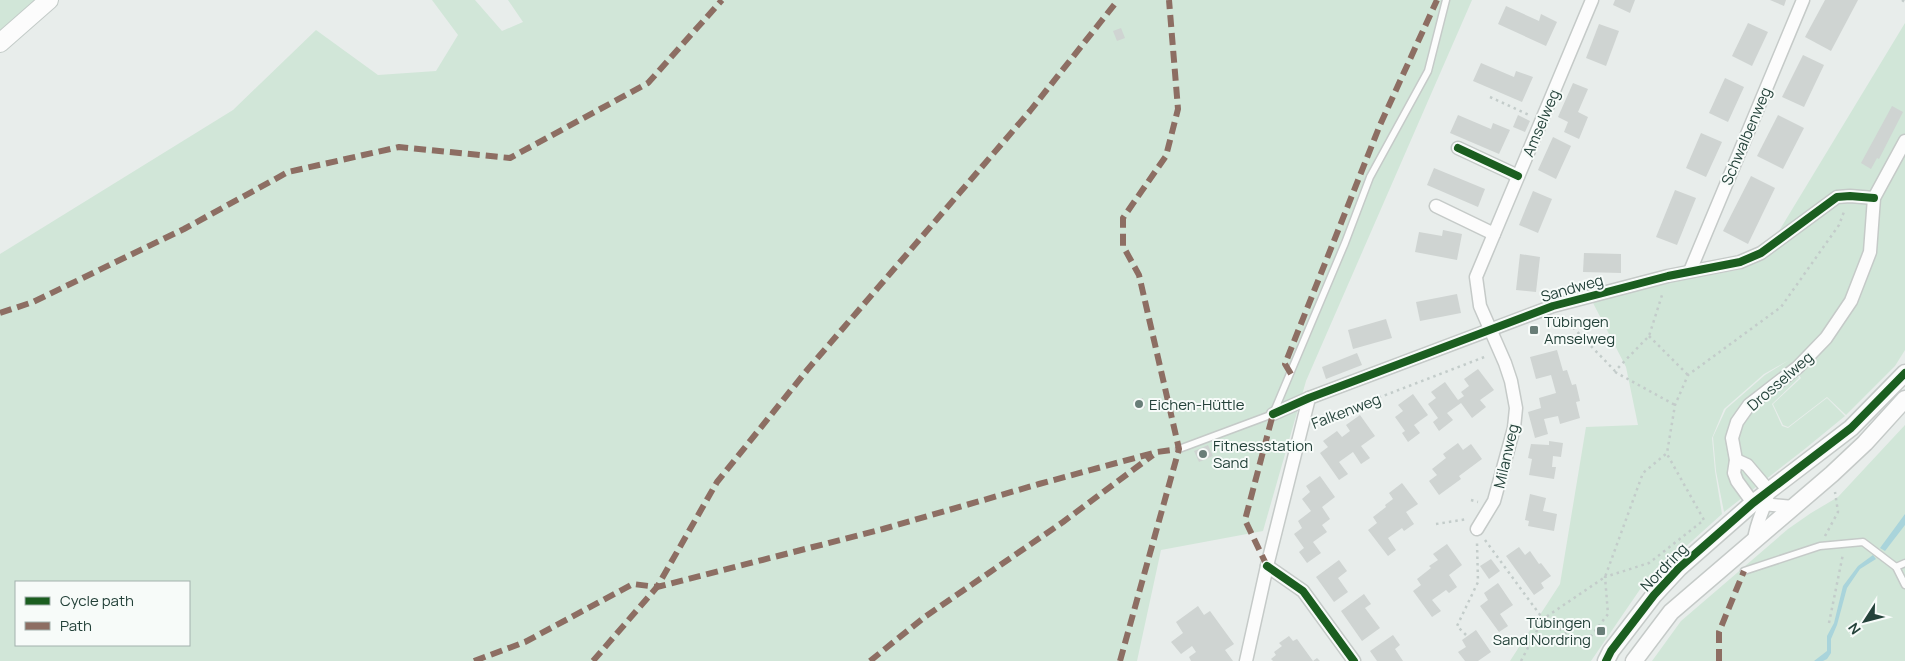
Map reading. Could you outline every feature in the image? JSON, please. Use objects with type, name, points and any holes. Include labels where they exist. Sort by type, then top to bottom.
[{"type":"main road","points":[[0,43],[49,0]]},
{"type":"street","name":"Amselweg","points":[[1491,330],[1480,306],[1476,278],[1592,0]]},
{"type":"street","name":"Schwalbenweg","points":[[1690,271],[1803,0]]},
{"type":"street","name":"Drosselweg","points":[[1763,499],[1737,481],[1734,473],[1736,460],[1732,438],[1737,422],[1749,405],[1798,367],[1826,338],[1850,301],[1870,252],[1874,198],[1905,141]]},
{"type":"street","points":[[1458,148],[1518,176]]},
{"type":"street","name":"Sandweg","points":[[1274,414],[1309,398],[1553,306],[1668,276],[1733,264],[1761,253],[1790,234],[1837,197],[1874,198]]},
{"type":"street","points":[[1436,206],[1494,234]]},
{"type":"street","name":"Milanweg","points":[[1477,528],[1487,516],[1500,483],[1514,428],[1516,408],[1511,381],[1491,330]]},
{"type":"street","name":"Nordring","points":[[1606,661],[1654,595],[1679,568],[1851,428],[1905,373]]},
{"type":"street","name":"Falkenweg","points":[[1246,661],[1267,566],[1309,398]]},
{"type":"street","points":[[1634,661],[1671,612],[1865,444],[1905,399]]},
{"type":"street","points":[[1736,460],[1747,465],[1763,499],[1793,507]]},
{"type":"street","name":"Nordring","points":[[1754,540],[1763,499]]},
{"type":"street","points":[[1267,566],[1303,591],[1354,661]]},
{"type":"lane","points":[[1179,449],[1274,414],[1345,243],[1370,177],[1428,71],[1446,0]]},
{"type":"lane","points":[[1744,571],[1820,546],[1863,542],[1896,567],[1905,585]]},
{"type":"lane","points":[[1896,567],[1905,563]]},
{"type":"path","points":[[1490,97],[1541,121]]},
{"type":"path","points":[[1477,528],[1542,619],[1585,644],[1608,614],[1605,577],[1643,473],[1666,454],[1675,405],[1688,375],[1781,307],[1839,225],[1850,196]]},
{"type":"path","points":[[1615,371],[1649,336],[1668,276]]},
{"type":"path","points":[[1553,306],[1615,371],[1675,405]]},
{"type":"path","points":[[1649,336],[1688,375]]},
{"type":"path","points":[[1521,661],[1542,619],[1605,577],[1649,563],[1704,520],[1666,454]]},
{"type":"path","points":[[1820,546],[1838,512],[1832,474]]},
{"type":"path","points":[[1436,524],[1487,516]]},
{"type":"path","points":[[1466,635],[1457,626],[1478,582],[1477,528]]},
{"type":"path","points":[[1830,623],[1845,543]]},
{"type":"green space","points":[[0,0],[45,0],[0,39]]},
{"type":"green space","points":[[432,0],[475,0],[502,31],[523,22],[508,0],[1472,0],[1306,381],[1263,531],[1161,550],[1137,661],[0,661],[0,254],[233,110],[316,30],[378,75],[436,71],[458,35]]},
{"type":"green space","points":[[1905,23],[1905,350],[1895,366],[1846,415],[1827,397],[1788,427],[1783,425],[1773,404],[1801,378],[1793,367],[1799,378],[1772,404],[1782,426],[1788,428],[1827,398],[1845,416],[1724,512],[1716,471],[1713,437],[1726,409],[1765,375],[1789,360],[1764,374],[1724,409],[1712,438],[1715,471],[1722,514],[1643,585],[1591,661],[1510,661],[1560,584],[1586,427],[1638,425],[1626,367],[1592,301],[1673,282],[1737,270],[1759,261]]},
{"type":"green space","points":[[1905,425],[1905,661],[1652,661],[1681,621],[1788,529],[1838,497]]},
{"type":"water","points":[[1905,514],[1905,525],[1885,551],[1880,548]]},
{"type":"water","points":[[1873,555],[1876,559],[1860,569],[1847,588],[1837,625],[1831,639],[1831,653],[1823,661],[1814,661],[1827,651],[1827,636],[1834,623],[1843,586],[1858,566]]},
{"type":"building","points":[[1615,0],[1635,0],[1630,13],[1613,5]]},
{"type":"building","points":[[1770,0],[1786,0],[1784,6]]},
{"type":"building","points":[[1825,0],[1858,0],[1831,51],[1805,37]]},
{"type":"building","points":[[1506,6],[1539,21],[1541,14],[1557,22],[1546,46],[1498,24]]},
{"type":"building","points":[[1748,23],[1768,32],[1752,66],[1732,56]]},
{"type":"building","points":[[1599,24],[1619,31],[1606,66],[1586,58]]},
{"type":"building","points":[[1121,28],[1125,38],[1117,41],[1113,31]]},
{"type":"building","points":[[1803,55],[1824,65],[1804,107],[1782,97]]},
{"type":"building","points":[[1481,63],[1514,77],[1516,71],[1533,77],[1522,102],[1473,81]]},
{"type":"building","points":[[1725,78],[1744,87],[1728,122],[1709,113]]},
{"type":"building","points":[[1573,83],[1588,89],[1578,112],[1588,117],[1579,139],[1564,132],[1568,122],[1558,117]]},
{"type":"building","points":[[1892,106],[1903,112],[1879,159],[1877,158],[1871,169],[1861,163]]},
{"type":"building","points":[[1458,115],[1491,129],[1493,123],[1510,130],[1499,154],[1450,133]]},
{"type":"building","points":[[1518,115],[1530,121],[1525,132],[1513,127]]},
{"type":"building","points":[[1778,115],[1804,128],[1783,169],[1757,156]]},
{"type":"building","points":[[1701,133],[1722,142],[1706,177],[1686,168]]},
{"type":"building","points":[[1553,137],[1571,146],[1556,179],[1538,170]]},
{"type":"building","points":[[1434,168],[1485,189],[1478,207],[1427,185]]},
{"type":"building","points":[[1751,176],[1775,188],[1748,244],[1723,231]]},
{"type":"building","points":[[1675,190],[1696,198],[1677,245],[1656,237]]},
{"type":"building","points":[[1533,191],[1552,199],[1538,233],[1519,225]]},
{"type":"building","points":[[1443,230],[1462,234],[1457,260],[1415,252],[1419,232],[1442,236]]},
{"type":"building","points":[[1584,253],[1621,254],[1621,273],[1583,272]]},
{"type":"building","points":[[1520,254],[1540,257],[1536,292],[1516,290]]},
{"type":"building","points":[[1457,294],[1461,313],[1420,321],[1416,302]]},
{"type":"building","points":[[1386,319],[1392,338],[1353,349],[1348,330]]},
{"type":"building","points":[[1557,350],[1563,371],[1567,370],[1572,385],[1576,384],[1580,401],[1576,402],[1580,418],[1560,424],[1558,416],[1544,419],[1548,434],[1535,438],[1528,412],[1541,408],[1539,398],[1556,393],[1551,375],[1536,379],[1530,357]]},
{"type":"building","points":[[1357,353],[1362,365],[1326,379],[1322,367]]},
{"type":"building","points":[[1478,369],[1494,390],[1480,400],[1486,407],[1472,418],[1461,403],[1447,413],[1453,420],[1439,431],[1433,422],[1438,418],[1428,404],[1436,398],[1431,392],[1445,382],[1458,400],[1464,396],[1461,392],[1469,386],[1464,379]]},
{"type":"building","points":[[1413,394],[1428,415],[1414,425],[1420,433],[1408,442],[1402,433],[1405,431],[1395,417],[1403,411],[1398,405]]},
{"type":"building","name":"Eichen-Hüttle","points":[[1143,398],[1145,408],[1135,410],[1133,400]]},
{"type":"building","points":[[1360,415],[1375,436],[1361,446],[1370,458],[1361,464],[1353,452],[1339,462],[1348,474],[1339,480],[1320,453],[1328,447],[1323,441],[1337,431],[1342,437],[1350,431],[1346,425]]},
{"type":"building","points":[[1549,441],[1563,443],[1561,457],[1553,456],[1552,467],[1556,467],[1554,479],[1529,475],[1532,459],[1528,458],[1531,444],[1549,445]]},
{"type":"building","points":[[1458,443],[1463,450],[1471,444],[1482,459],[1459,476],[1461,479],[1439,495],[1429,481],[1437,475],[1432,469],[1446,458],[1443,454]]},
{"type":"building","name":"Fitnessstation Sand","points":[[1208,445],[1213,456],[1199,462],[1194,451]]},
{"type":"building","points":[[1320,476],[1335,497],[1322,507],[1330,519],[1322,525],[1327,532],[1313,542],[1321,553],[1307,563],[1299,552],[1304,548],[1294,534],[1302,528],[1298,521],[1311,511],[1302,499],[1310,492],[1306,486]]},
{"type":"building","points":[[1402,483],[1418,504],[1406,512],[1414,524],[1404,531],[1402,528],[1388,538],[1396,550],[1388,556],[1368,530],[1377,523],[1373,517],[1393,499],[1389,493]]},
{"type":"building","points":[[1530,494],[1546,498],[1543,511],[1557,514],[1554,531],[1528,526],[1529,521],[1525,520]]},
{"type":"building","points":[[1447,544],[1462,565],[1449,575],[1457,587],[1449,593],[1446,590],[1432,600],[1441,611],[1432,617],[1413,591],[1421,585],[1417,579],[1431,568],[1429,566],[1438,560],[1433,554]]},
{"type":"building","points":[[1519,547],[1525,555],[1530,551],[1551,576],[1541,583],[1544,588],[1534,595],[1506,556]]},
{"type":"building","points":[[1491,559],[1500,571],[1489,579],[1480,566]]},
{"type":"building","points":[[1339,560],[1347,571],[1338,578],[1348,592],[1334,602],[1316,577]]},
{"type":"building","points":[[1498,583],[1513,605],[1500,614],[1508,626],[1499,632],[1480,606],[1488,600],[1484,593]]},
{"type":"building","points":[[1364,594],[1371,604],[1365,608],[1380,628],[1362,641],[1341,611]]},
{"type":"building","points":[[1198,606],[1204,615],[1210,611],[1234,644],[1225,650],[1233,661],[1191,661],[1189,657],[1196,652],[1192,646],[1181,654],[1171,642],[1183,633],[1176,622]]},
{"type":"building","points":[[1476,630],[1491,652],[1478,661],[1465,661],[1458,652],[1466,647],[1462,640]]},
{"type":"building","points":[[1393,635],[1400,645],[1395,649],[1403,661],[1377,661],[1370,651]]},
{"type":"building","points":[[1289,636],[1293,641],[1297,639],[1313,661],[1273,661],[1271,659],[1276,655],[1274,652],[1282,646],[1279,643]]},
{"type":"marked path","points":[[0,313],[33,302],[184,229],[288,172],[399,147],[510,158],[648,83],[722,0]]},
{"type":"marked path","points":[[593,661],[657,587],[717,482],[808,369],[1030,111],[1118,0]]},
{"type":"marked path","points":[[1120,661],[1179,449],[1139,275],[1123,246],[1123,218],[1166,156],[1178,109],[1169,0]]},
{"type":"marked path","points":[[1291,374],[1285,364],[1380,125],[1437,0]]},
{"type":"marked path","points":[[1267,566],[1245,520],[1273,414]]},
{"type":"marked path","points":[[474,661],[525,642],[633,584],[657,587],[883,529],[1157,452],[1179,449]]},
{"type":"marked path","points":[[870,661],[926,616],[1063,522],[1153,455]]},
{"type":"marked path","points":[[1719,661],[1719,632],[1744,571]]},
{"type":"cycle path","points":[[1458,148],[1518,176]]},
{"type":"cycle path","points":[[1273,414],[1309,398],[1553,306],[1668,276],[1740,262],[1761,253],[1837,197],[1874,198]]},
{"type":"cycle path","points":[[1606,661],[1611,651],[1654,595],[1679,568],[1753,503],[1851,428],[1905,373]]},
{"type":"cycle path","points":[[1267,566],[1303,591],[1354,661]]},
{"type":"place","name":"Tübingen Amselweg","points":[[1534,330]]},
{"type":"place","name":"Eichen-Hüttle","points":[[1139,404]]},
{"type":"place","name":"Fitnessstation Sand","points":[[1203,454]]},
{"type":"place","name":"Tübingen Sand Nordring","points":[[1601,631]]}]
